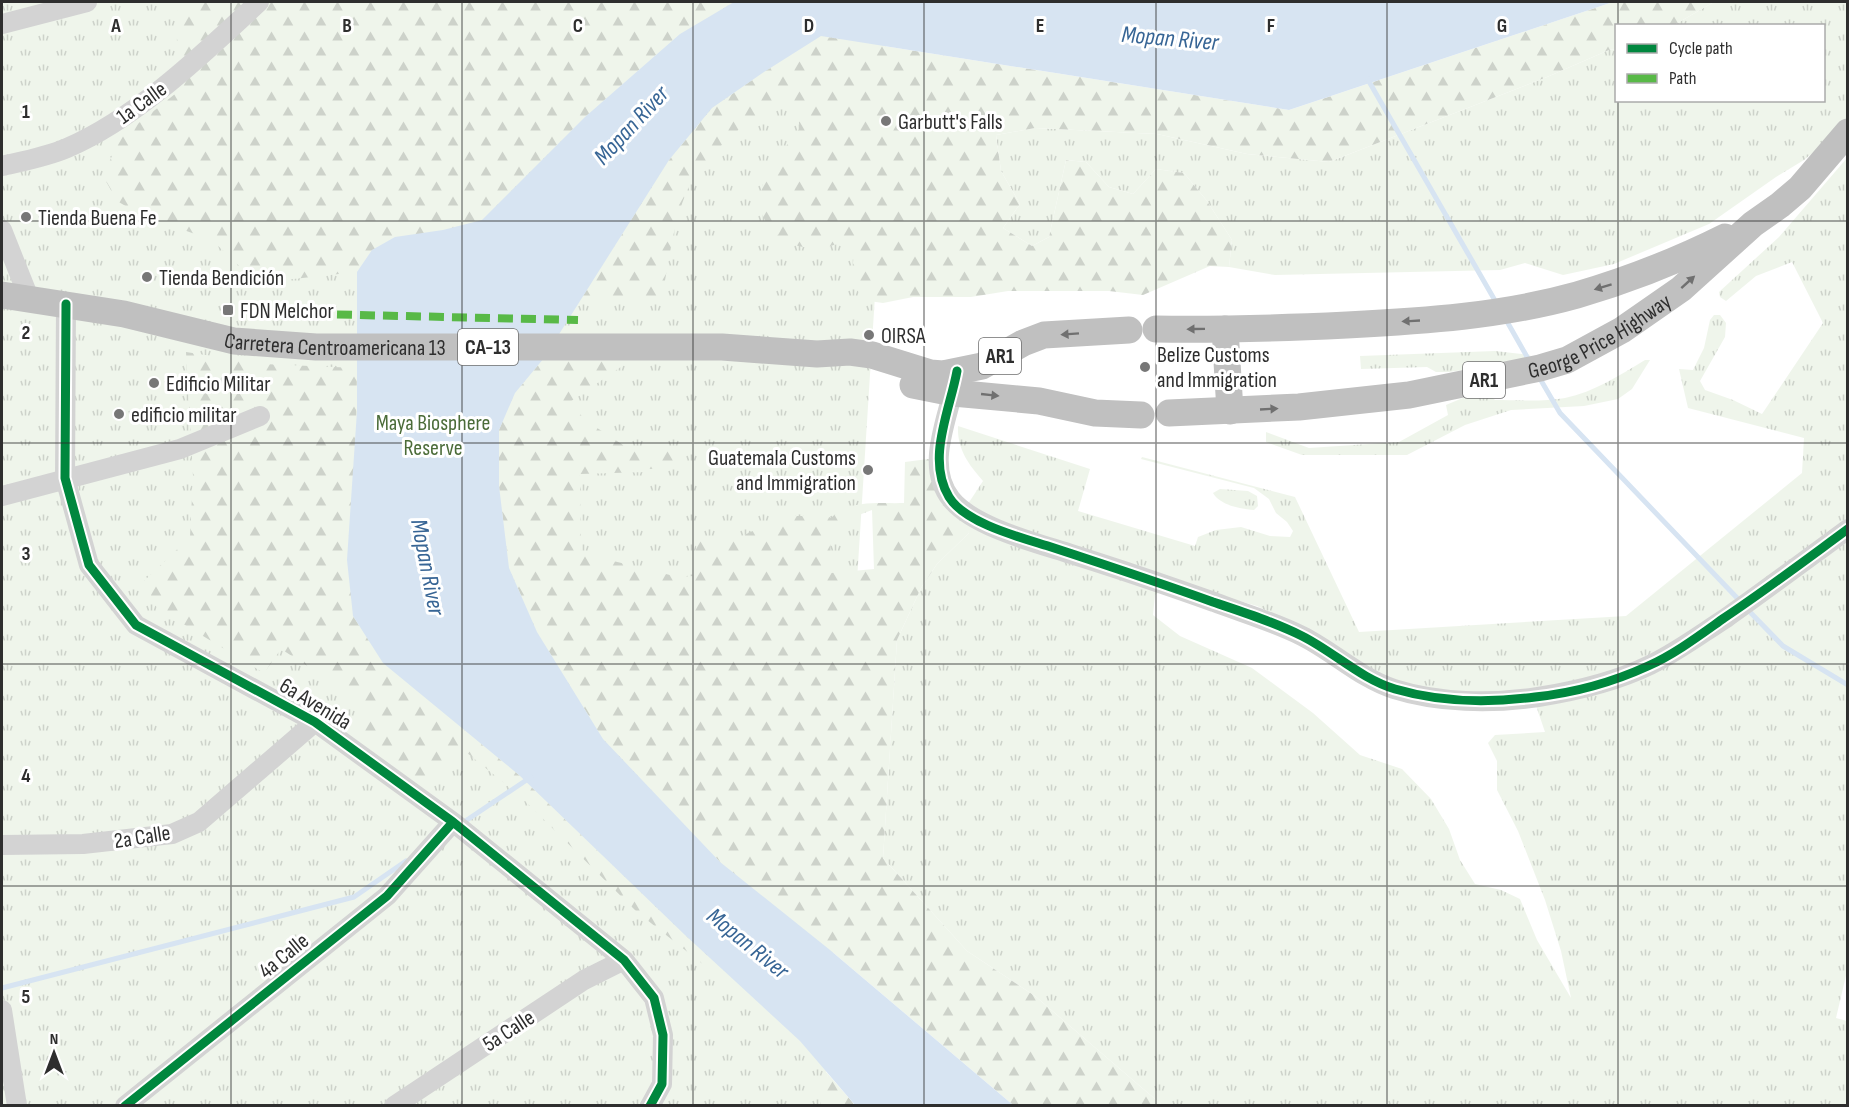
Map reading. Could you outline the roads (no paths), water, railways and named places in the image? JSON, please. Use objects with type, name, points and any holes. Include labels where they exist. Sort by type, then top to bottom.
[{"type":"highway","name":"George Price Highway","points":[[1169,413],[1322,405],[1409,395],[1540,368],[1567,360],[1650,312],[1681,289],[1753,224],[1800,188],[1848,132]]},
{"type":"highway","name":"George Price Highway","points":[[1156,329],[1225,329],[1420,321],[1512,309],[1576,295],[1621,281],[1667,264],[1753,224]]},
{"type":"highway","name":"Carretera Centroamericana 13","points":[[2,296],[29,298],[124,314],[234,340],[316,347],[722,347],[817,354],[850,352],[872,364]]},
{"type":"highway","points":[[1225,329],[1230,411]]},
{"type":"highway","name":"AR1","points":[[955,382],[1023,343],[1044,335],[1129,330]]},
{"type":"highway","name":"AR1","points":[[872,364],[930,374],[1039,401],[1113,415],[1141,415]]},
{"type":"street","points":[[2,24],[87,2]]},
{"type":"street","name":"1a Calle","points":[[2,166],[36,159],[68,148],[117,120],[172,80],[259,2]]},
{"type":"street","points":[[2,230],[29,298]]},
{"type":"street","name":"6a Avenida","points":[[66,304],[65,478],[89,565],[136,626],[315,722],[453,822],[624,960],[654,998],[663,1035],[662,1084],[650,1106]]},
{"type":"street","points":[[955,382],[941,441],[939,473],[949,498],[964,513],[1029,540],[1262,619],[1302,636],[1368,677],[1394,689],[1431,697],[1484,701],[1536,697],[1598,685],[1649,666],[1711,628],[1848,529]]},
{"type":"street","points":[[2,496],[180,450],[260,416]]},
{"type":"street","name":"2a Calle","points":[[2,845],[83,844],[172,834],[199,822],[315,722]]},
{"type":"street","name":"4a Calle","points":[[125,1106],[387,896],[453,822]]},
{"type":"street","name":"5a Calle","points":[[394,1106],[584,980],[624,960]]},
{"type":"street","points":[[2,1010],[17,1106]]},
{"type":"water","name":"Mopan River","points":[[734,2],[1613,2],[1289,110],[821,36],[712,108],[669,160],[544,358],[515,393],[499,430],[499,486],[509,568],[537,632],[603,739],[720,862],[830,950],[1013,1105],[855,1105],[800,1041],[685,935],[519,775],[383,663],[353,616],[347,560],[357,411],[357,272],[372,250],[395,237],[443,230],[482,220],[585,117],[680,34]]},
{"type":"waterway","points":[[1367,78],[1497,304]]},
{"type":"waterway","points":[[1505,318],[1530,362]]},
{"type":"waterway","points":[[1539,377],[1560,413],[1741,602]]},
{"type":"waterway","points":[[1747,609],[1783,646],[1848,685]]},
{"type":"waterway","points":[[461,824],[531,777]]},
{"type":"waterway","points":[[2,988],[354,897],[406,861]]},
{"type":"place","name":"Garbutt's Falls","points":[[886,121]]},
{"type":"place","name":"Tienda Buena Fe","points":[[26,217]]},
{"type":"place","name":"Tienda Bendición","points":[[147,277]]},
{"type":"place","name":"FDN Melchor","points":[[228,310]]},
{"type":"place","name":"OIRSA","points":[[869,335]]},
{"type":"place","name":"Belize Customs and Immigration","points":[[1145,367]]},
{"type":"place","name":"Edificio Militar","points":[[154,383]]},
{"type":"place","name":"edificio militar","points":[[119,414]]},
{"type":"place","name":"Guatemala Customs and Immigration","points":[[868,470]]},
{"type":"park label","name":"Maya Biosphere Reserve","points":[[433,434]]}]
